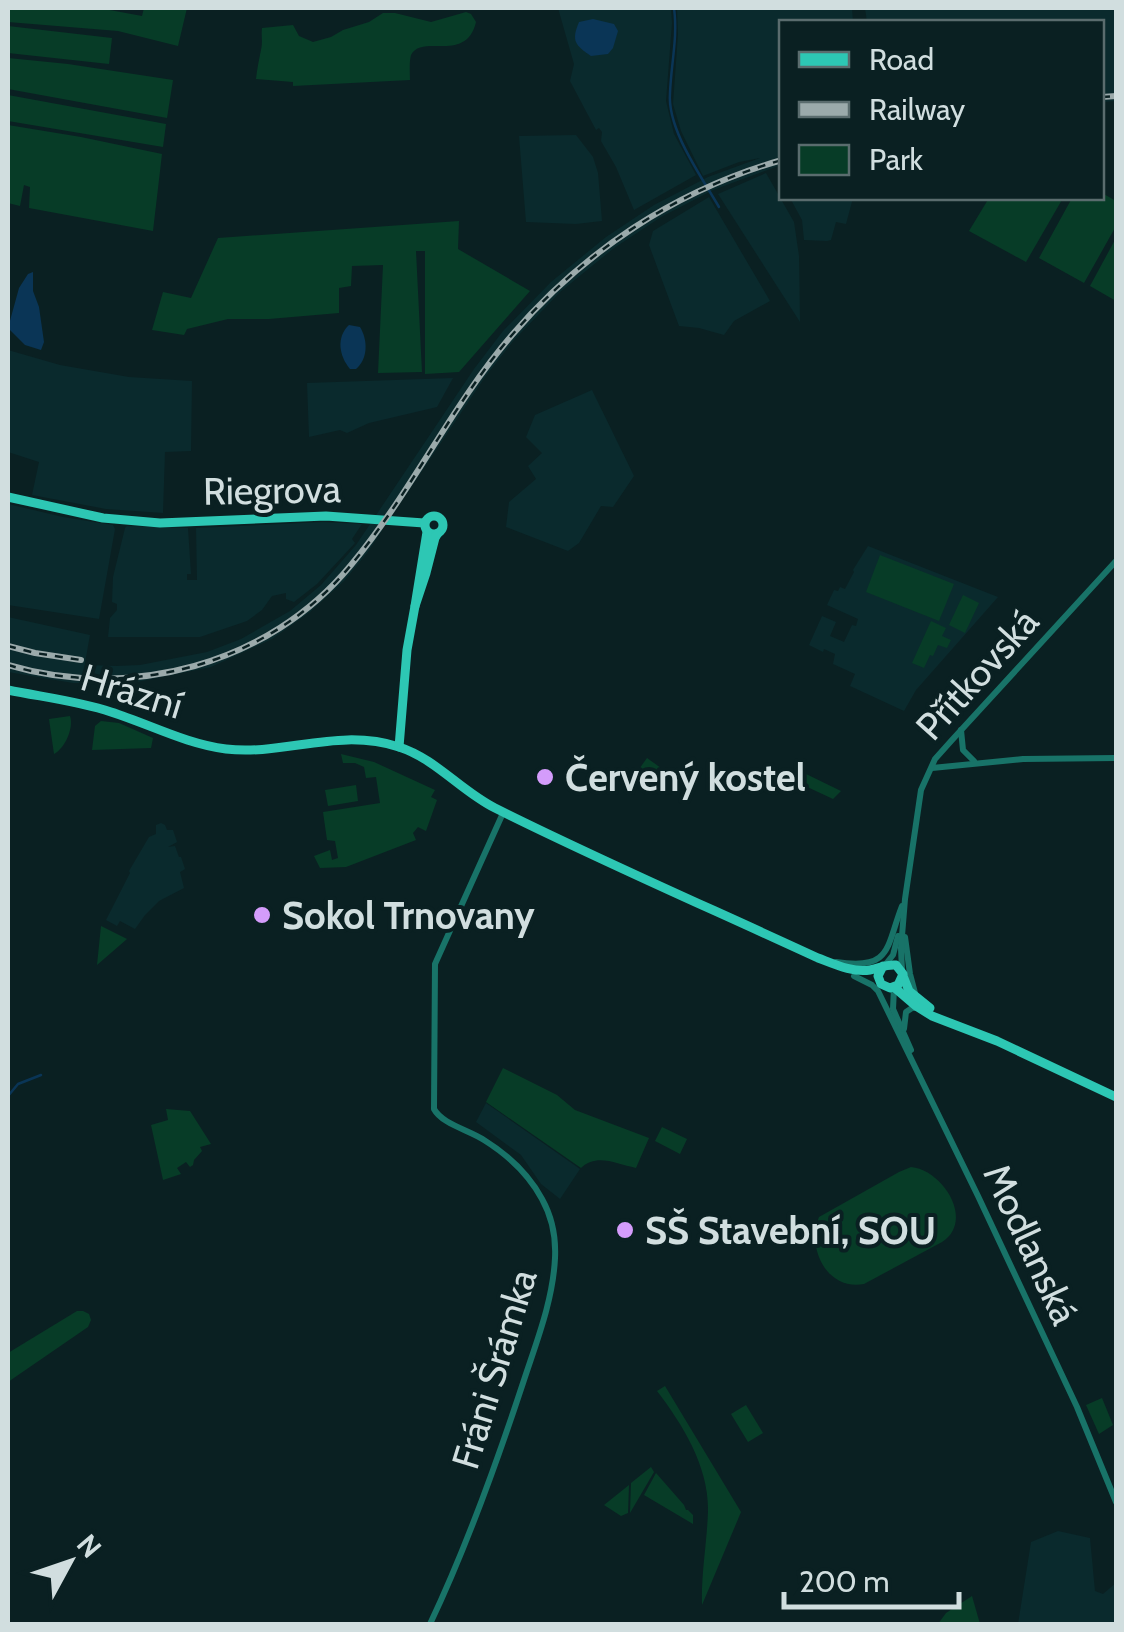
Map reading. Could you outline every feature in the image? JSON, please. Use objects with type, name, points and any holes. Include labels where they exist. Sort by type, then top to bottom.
[{"type":"main road","name":"Riegrova","points":[[8,497],[121,520],[177,522],[326,516],[396,520],[430,529]]},
{"type":"main road","points":[[396,520],[414,528],[420,536],[420,576]]},
{"type":"main road","points":[[430,529],[407,650],[399,747],[424,759],[469,794],[503,812],[854,976],[895,988],[936,1018],[972,1030],[1116,1097]]},
{"type":"main road","points":[[415,606],[434,538],[430,529]]},
{"type":"main road","name":"Hrázní","points":[[8,690],[91,706],[208,746],[238,750],[336,739],[399,747]]},
{"type":"main road","points":[[818,958],[860,971],[894,964],[922,1007]]},
{"type":"main road","points":[[881,983],[878,973],[884,965]]},
{"type":"main road","points":[[895,988],[902,974]]},
{"type":"street","name":"Přítkovská","points":[[884,965],[895,950],[921,790],[935,759],[1116,562]]},
{"type":"street","points":[[961,730],[963,750],[975,762]]},
{"type":"street","points":[[930,768],[975,762],[1116,758]]},
{"type":"street","name":"Fráni Šrámka","points":[[430,1624],[473,1527],[500,1453],[553,1280],[555,1257],[550,1217],[524,1173],[486,1140],[436,1114],[434,1108],[435,964],[503,812]]},
{"type":"street","name":"Přítkovská","points":[[902,974],[905,901]]},
{"type":"street","points":[[818,958],[862,965],[876,960],[891,943],[905,901]]},
{"type":"street","points":[[905,901],[910,974],[922,1007],[905,1014],[905,1037]]},
{"type":"street","points":[[854,976],[876,989],[916,1065]]},
{"type":"street","points":[[881,983],[894,1024]]},
{"type":"street","points":[[895,988],[892,1005],[916,1065]]},
{"type":"street","name":"Modlanská","points":[[916,1065],[1068,1389],[1116,1502]]},
{"type":"shaded area","points":[[558,8],[671,8],[666,101],[674,134],[696,175],[634,210],[601,141],[602,132],[596,130],[570,81],[574,64]]},
{"type":"shaded area","points":[[677,8],[852,8],[853,20],[779,20],[779,166],[713,190],[661,217],[614,248],[560,292],[485,377],[367,553],[310,612],[272,639],[211,667],[132,683],[73,683],[8,672],[8,617],[90,635],[85,663],[88,665],[140,665],[207,652],[241,639],[290,611],[321,585],[356,545],[474,369],[503,331],[551,282],[606,237],[654,205],[708,177],[760,158],[703,176],[673,104]]},
{"type":"shaded area","points":[[865,8],[1116,8],[1116,101],[1104,102],[1104,20],[867,20]]},
{"type":"shaded area","points":[[576,135],[593,157],[598,173],[602,221],[526,222],[519,136]]},
{"type":"shaded area","points":[[766,173],[794,222],[800,322],[718,194]]},
{"type":"shaded area","points":[[709,197],[770,301],[734,321],[724,335],[679,326],[649,245],[653,231]]},
{"type":"shaded area","points":[[791,200],[852,200],[846,224],[836,222],[831,240],[804,240],[802,220]]},
{"type":"shaded area","points":[[8,350],[60,365],[129,377],[192,381],[191,451],[165,452],[163,513],[106,509],[32,495],[39,462],[8,452]]},
{"type":"shaded area","points":[[453,378],[437,407],[369,423],[347,433],[340,430],[309,437],[307,383]]},
{"type":"shaded area","points":[[592,390],[634,476],[613,507],[601,506],[579,543],[568,551],[506,527],[509,502],[536,479],[528,466],[542,453],[526,437],[535,415]]},
{"type":"shaded area","points":[[8,504],[113,525],[99,619],[8,605]]},
{"type":"shaded area","points":[[362,524],[352,539],[355,543],[317,584],[294,602],[286,599],[286,593],[272,596],[247,621],[200,637],[108,637],[110,618],[117,610],[117,604],[112,602],[113,577],[127,526],[188,528],[191,574],[187,574],[187,580],[197,580],[196,528]]},
{"type":"shaded area","points":[[868,546],[998,597],[916,690],[904,711],[850,686],[855,674],[833,664],[835,654],[809,645],[822,616],[836,622],[830,636],[844,642],[852,625],[856,626],[858,619],[827,605],[834,590],[845,589]]},
{"type":"shaded area","points":[[161,823],[167,830],[173,830],[177,842],[168,847],[175,846],[181,857],[184,888],[159,901],[135,929],[120,921],[117,926],[106,920],[129,871],[149,837],[156,834],[156,825]]},
{"type":"shaded area","points":[[486,1103],[580,1169],[560,1199],[541,1184],[521,1155],[476,1122]]},
{"type":"shaded area","points":[[1058,1531],[1090,1538],[1095,1591],[1103,1594],[1116,1583],[1116,1624],[1018,1624],[1031,1542]]},
{"type":"green space","points":[[8,8],[99,8],[142,16],[144,8],[187,8],[178,46],[118,31],[8,22]]},
{"type":"green space","points":[[466,12],[476,22],[471,35],[454,45],[417,49],[410,58],[410,80],[293,86],[293,82],[256,79],[262,28],[293,25],[299,36],[313,42],[383,13],[431,22]]},
{"type":"green space","points":[[8,26],[112,38],[109,64],[8,53]]},
{"type":"green space","points":[[8,58],[173,80],[167,118],[8,89]]},
{"type":"green space","points":[[8,95],[166,124],[163,147],[8,121]]},
{"type":"green space","points":[[8,125],[162,154],[153,231],[29,208],[30,187],[24,185],[20,206],[8,203]]},
{"type":"green space","points":[[1104,194],[1116,201],[1116,226],[1084,283],[1039,258],[1071,200],[1104,200]]},
{"type":"green space","points":[[988,200],[1062,200],[1026,262],[969,231]]},
{"type":"green space","points":[[459,221],[458,249],[530,291],[459,372],[425,374],[425,251],[416,251],[422,372],[378,373],[383,265],[352,266],[351,286],[339,288],[339,313],[228,319],[187,329],[184,335],[152,330],[163,292],[191,298],[218,238]]},
{"type":"green space","points":[[1116,238],[1116,301],[1090,286]]},
{"type":"green space","points":[[880,555],[954,584],[939,621],[866,592]]},
{"type":"green space","points":[[963,595],[979,603],[965,633],[949,625]]},
{"type":"green space","points":[[931,621],[946,628],[942,636],[951,640],[947,648],[938,645],[924,668],[912,663]]},
{"type":"green space","points":[[70,716],[68,737],[54,754],[49,719]]},
{"type":"green space","points":[[101,721],[119,723],[153,738],[151,748],[92,750],[95,726]]},
{"type":"green space","points":[[341,754],[374,762],[435,790],[431,797],[437,800],[426,831],[418,827],[413,833],[416,840],[346,867],[320,868],[314,856],[330,850],[332,860],[338,858],[335,841],[327,840],[323,812],[380,803],[376,777],[366,778],[364,767],[343,763]]},
{"type":"green space","points":[[647,758],[675,778],[670,790],[637,772]]},
{"type":"green space","points":[[802,772],[841,791],[833,799],[803,785],[799,779]]},
{"type":"green space","points":[[356,785],[358,801],[328,806],[325,790]]},
{"type":"green space","points":[[101,926],[127,939],[97,965]]},
{"type":"green space","points":[[503,1068],[557,1095],[575,1110],[649,1138],[636,1168],[600,1160],[581,1168],[486,1102]]},
{"type":"green space","points":[[166,1109],[190,1111],[211,1144],[200,1147],[202,1151],[193,1165],[190,1167],[186,1162],[177,1168],[181,1174],[163,1180],[151,1125],[168,1120]]},
{"type":"green space","points":[[662,1127],[687,1139],[680,1154],[655,1141]]},
{"type":"green space","points":[[911,1167],[934,1177],[951,1198],[956,1222],[951,1233],[942,1242],[864,1284],[840,1281],[830,1274],[818,1254],[815,1242],[819,1217]]},
{"type":"green space","points":[[77,1311],[89,1314],[88,1327],[8,1382],[8,1353]]},
{"type":"green space","points":[[665,1386],[741,1512],[702,1605],[707,1495],[693,1447],[657,1391]]},
{"type":"green space","points":[[1102,1398],[1113,1425],[1099,1434],[1086,1405]]},
{"type":"green space","points":[[746,1405],[763,1433],[748,1442],[731,1414]]},
{"type":"green space","points":[[651,1467],[654,1472],[630,1513],[631,1483]]},
{"type":"green space","points":[[656,1473],[693,1515],[693,1524],[644,1495]]},
{"type":"green space","points":[[629,1485],[628,1513],[621,1516],[604,1505]]},
{"type":"green space","points":[[972,1596],[980,1624],[938,1624],[946,1613]]},
{"type":"water","points":[[593,19],[614,24],[618,31],[608,54],[591,56],[576,42],[579,22]]},
{"type":"water","points":[[33,272],[44,342],[41,350],[25,345],[8,328],[19,288]]},
{"type":"water","points":[[349,325],[360,327],[365,343],[365,355],[356,369],[350,369],[341,353],[342,335]]},
{"type":"waterway","points":[[674,8],[674,122],[719,207]]},
{"type":"waterway","points":[[8,1096],[18,1084],[41,1075]]},
{"type":"railway","points":[[1104,97],[1116,96]]},
{"type":"railway","points":[[8,665],[54,675],[102,679],[149,676],[239,650],[280,628],[318,599],[351,565],[393,509],[490,362],[569,277],[669,207],[705,188],[779,161]]},
{"type":"railway","points":[[8,646],[81,660]]},
{"type":"place","name":"Červený kostel","points":[[545,777]]},
{"type":"place","name":"Sokol Trnovany","points":[[262,915]]},
{"type":"place","name":"SŠ Stavební, SOU","points":[[625,1230]]}]
